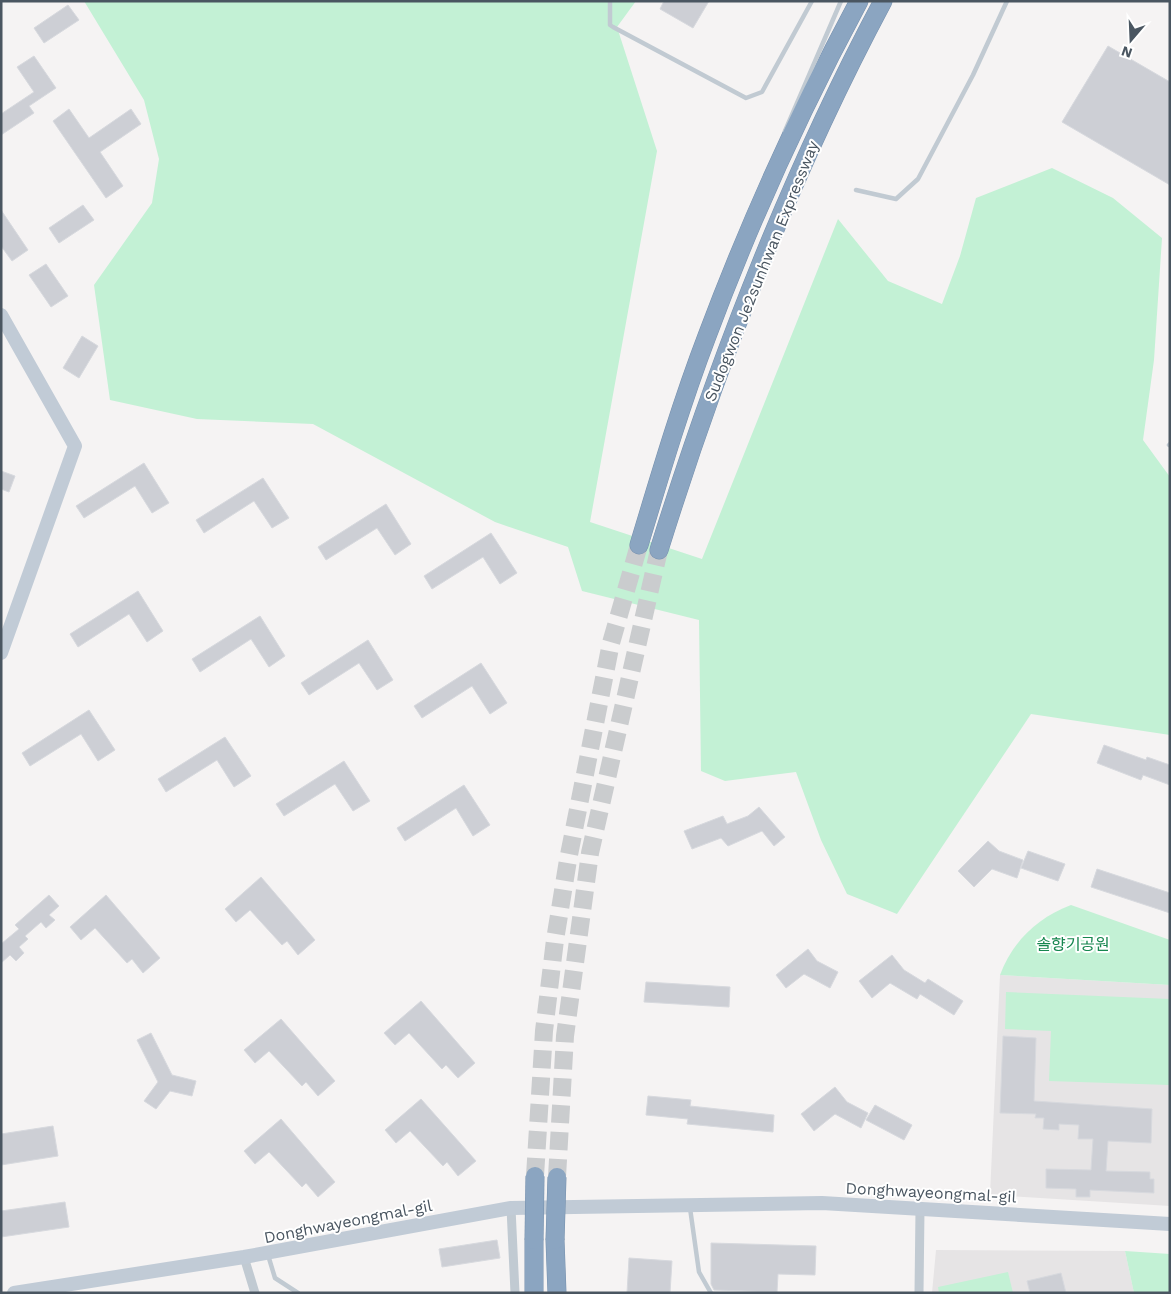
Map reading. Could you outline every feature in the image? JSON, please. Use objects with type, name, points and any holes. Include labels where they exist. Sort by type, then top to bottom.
[{"type":"highway","name":"Sudogwon Je2sunhwan Expressway","points":[[639,545],[680,411],[735,262],[814,88],[859,1]]},
{"type":"highway","name":"Sudogwon Je2sunhwan Expressway","points":[[659,550],[699,426],[767,250],[826,115],[883,1]]},
{"type":"highway","points":[[534,1293],[535,1176]]},
{"type":"highway","points":[[556,1293],[557,1177]]},
{"type":"street","points":[[1,316],[75,446],[1,653]]},
{"type":"street","name":"Donghwayeongmal-gil","points":[[14,1293],[244,1258],[511,1208],[822,1203],[1170,1224]]},
{"type":"street","points":[[511,1208],[515,1293]]},
{"type":"street","points":[[919,1293],[920,1210]]},
{"type":"street","points":[[244,1258],[255,1293]]},
{"type":"lane","points":[[610,1],[610,24],[612,28],[746,98],[762,92],[812,1]]},
{"type":"lane","points":[[778,164],[787,124],[841,1]]},
{"type":"lane","points":[[856,190],[896,199],[918,179],[973,74],[1007,1]]},
{"type":"lane","points":[[690,1205],[699,1272],[711,1293]]},
{"type":"lane","points":[[268,1253],[275,1278],[298,1293]]},
{"type":"shaded area","points":[[1000,975],[1170,985],[1170,1206],[990,1195]]},
{"type":"shaded area","points":[[936,1250],[1125,1251],[1134,1293],[932,1293]]},
{"type":"green space","points":[[84,1],[636,1],[617,27],[657,151],[590,522],[702,559],[838,219],[888,281],[942,304],[960,256],[976,198],[1052,168],[1113,198],[1162,238],[1154,360],[1143,440],[1170,477],[1170,735],[1031,714],[897,914],[847,894],[821,840],[796,772],[725,781],[701,771],[699,620],[582,591],[568,547],[495,522],[313,424],[197,419],[110,400],[94,285],[152,203],[159,159],[144,100]]},
{"type":"green space","name":"솔향기공원","points":[[1071,905],[1170,940],[1170,985],[1000,975],[1019,941],[1028,932],[1047,917]]},
{"type":"green space","points":[[1006,992],[1170,999],[1169,1085],[1049,1081],[1051,1031],[1005,1029]]},
{"type":"green space","points":[[1125,1251],[1170,1254],[1170,1293],[1134,1293]]},
{"type":"green space","points":[[1008,1272],[1013,1293],[939,1293],[938,1287]]},
{"type":"building","points":[[664,1],[709,1],[693,28],[660,9]]},
{"type":"building","points":[[68,5],[79,20],[44,43],[34,28]]},
{"type":"building","points":[[1108,46],[1170,82],[1170,185],[1062,122]]},
{"type":"building","points":[[34,56],[56,88],[29,106],[34,113],[1,135],[1,114],[34,92],[17,67]]},
{"type":"building","points":[[69,109],[89,138],[131,109],[141,124],[100,152],[123,186],[106,198],[53,121]]},
{"type":"building","points":[[83,205],[94,220],[59,243],[49,228]]},
{"type":"building","points":[[1,210],[28,250],[12,261],[1,246]]},
{"type":"building","points":[[46,264],[68,296],[51,307],[29,275]]},
{"type":"building","points":[[82,336],[98,346],[79,378],[63,368]]},
{"type":"building","points":[[144,463],[169,503],[152,513],[135,486],[84,518],[76,506]]},
{"type":"building","points":[[1,471],[15,476],[9,492],[1,489]]},
{"type":"building","points":[[263,478],[289,518],[272,528],[254,501],[204,533],[196,520]]},
{"type":"building","points":[[386,504],[411,544],[395,555],[377,528],[326,560],[318,547]]},
{"type":"building","points":[[491,533],[517,573],[500,584],[483,557],[432,589],[424,576]]},
{"type":"building","points":[[138,591],[163,631],[147,642],[129,614],[78,647],[70,634]]},
{"type":"building","points":[[260,616],[285,656],[269,667],[251,639],[200,672],[192,659]]},
{"type":"building","points":[[368,640],[393,680],[377,690],[359,663],[309,695],[301,683]]},
{"type":"building","points":[[481,663],[507,703],[490,714],[472,686],[422,718],[414,706]]},
{"type":"building","points":[[89,710],[115,750],[98,761],[81,734],[30,766],[22,753]]},
{"type":"building","points":[[225,737],[251,776],[234,787],[217,760],[166,792],[158,779]]},
{"type":"building","points":[[1104,745],[1146,760],[1147,757],[1170,765],[1170,785],[1143,775],[1141,780],[1097,763]]},
{"type":"building","points":[[344,761],[370,801],[353,811],[335,784],[284,816],[276,804]]},
{"type":"building","points":[[464,785],[490,825],[473,836],[456,808],[405,841],[397,828]]},
{"type":"building","points":[[759,807],[785,837],[774,846],[762,831],[728,846],[721,838],[692,849],[684,831],[723,816],[727,824],[748,816]]},
{"type":"building","points":[[988,841],[999,851],[1023,860],[1017,878],[992,869],[974,887],[958,871]]},
{"type":"building","points":[[1028,851],[1065,864],[1058,881],[1021,868]]},
{"type":"building","points":[[1097,869],[1170,893],[1170,913],[1091,887]]},
{"type":"building","points":[[261,877],[315,940],[298,955],[287,941],[282,945],[250,910],[236,922],[225,909]]},
{"type":"building","points":[[49,895],[59,906],[49,915],[55,920],[46,928],[41,922],[25,936],[28,939],[19,947],[24,953],[16,961],[10,955],[1,963],[1,944],[19,929],[15,925]]},
{"type":"building","points":[[106,895],[160,958],[143,973],[132,959],[127,963],[95,928],[81,940],[70,927]]},
{"type":"building","points":[[808,949],[817,961],[838,972],[830,988],[804,974],[786,988],[776,975]]},
{"type":"building","points":[[892,955],[904,970],[925,983],[928,979],[963,1001],[954,1015],[920,994],[917,999],[890,983],[872,998],[859,981]]},
{"type":"building","points":[[646,982],[730,987],[729,1007],[644,1002]]},
{"type":"building","points":[[421,1001],[475,1063],[458,1078],[446,1065],[442,1069],[409,1033],[395,1045],[384,1033]]},
{"type":"building","points":[[281,1019],[335,1081],[318,1096],[306,1082],[302,1086],[269,1051],[255,1063],[244,1050]]},
{"type":"building","points":[[151,1033],[172,1075],[196,1081],[192,1096],[170,1091],[156,1109],[144,1101],[158,1082],[137,1040]]},
{"type":"building","points":[[1003,1036],[1036,1038],[1034,1101],[1152,1109],[1151,1143],[1108,1141],[1106,1171],[1150,1172],[1150,1179],[1154,1179],[1154,1193],[1090,1190],[1090,1197],[1076,1197],[1076,1189],[1046,1188],[1046,1169],[1091,1170],[1093,1139],[1078,1139],[1079,1125],[1059,1124],[1059,1130],[1043,1129],[1044,1118],[1035,1118],[1036,1114],[1000,1113]]},
{"type":"building","points":[[835,1087],[847,1102],[868,1113],[861,1128],[835,1114],[814,1131],[801,1114]]},
{"type":"building","points":[[648,1096],[691,1100],[690,1106],[774,1115],[773,1132],[687,1124],[688,1119],[646,1115]]},
{"type":"building","points":[[421,1099],[476,1161],[458,1176],[447,1162],[443,1166],[410,1131],[396,1143],[385,1130]]},
{"type":"building","points":[[875,1105],[912,1125],[904,1140],[866,1120]]},
{"type":"building","points":[[281,1119],[335,1182],[318,1197],[306,1183],[302,1187],[269,1152],[255,1164],[244,1151]]},
{"type":"building","points":[[53,1126],[58,1156],[1,1165],[1,1134]]},
{"type":"building","points":[[65,1202],[69,1227],[1,1237],[1,1211]]},
{"type":"building","points":[[497,1240],[500,1258],[442,1267],[439,1249]]},
{"type":"building","points":[[711,1243],[816,1246],[815,1275],[778,1274],[777,1292],[714,1290],[711,1284]]},
{"type":"building","points":[[629,1258],[672,1261],[670,1293],[627,1293]]},
{"type":"building","points":[[1061,1273],[1066,1293],[1030,1293],[1027,1281]]},
{"type":"tunnel","points":[[535,1176],[544,1031],[555,940],[568,860],[611,643],[639,545]]},
{"type":"tunnel","points":[[557,1177],[565,1036],[590,853],[659,550]]}]
